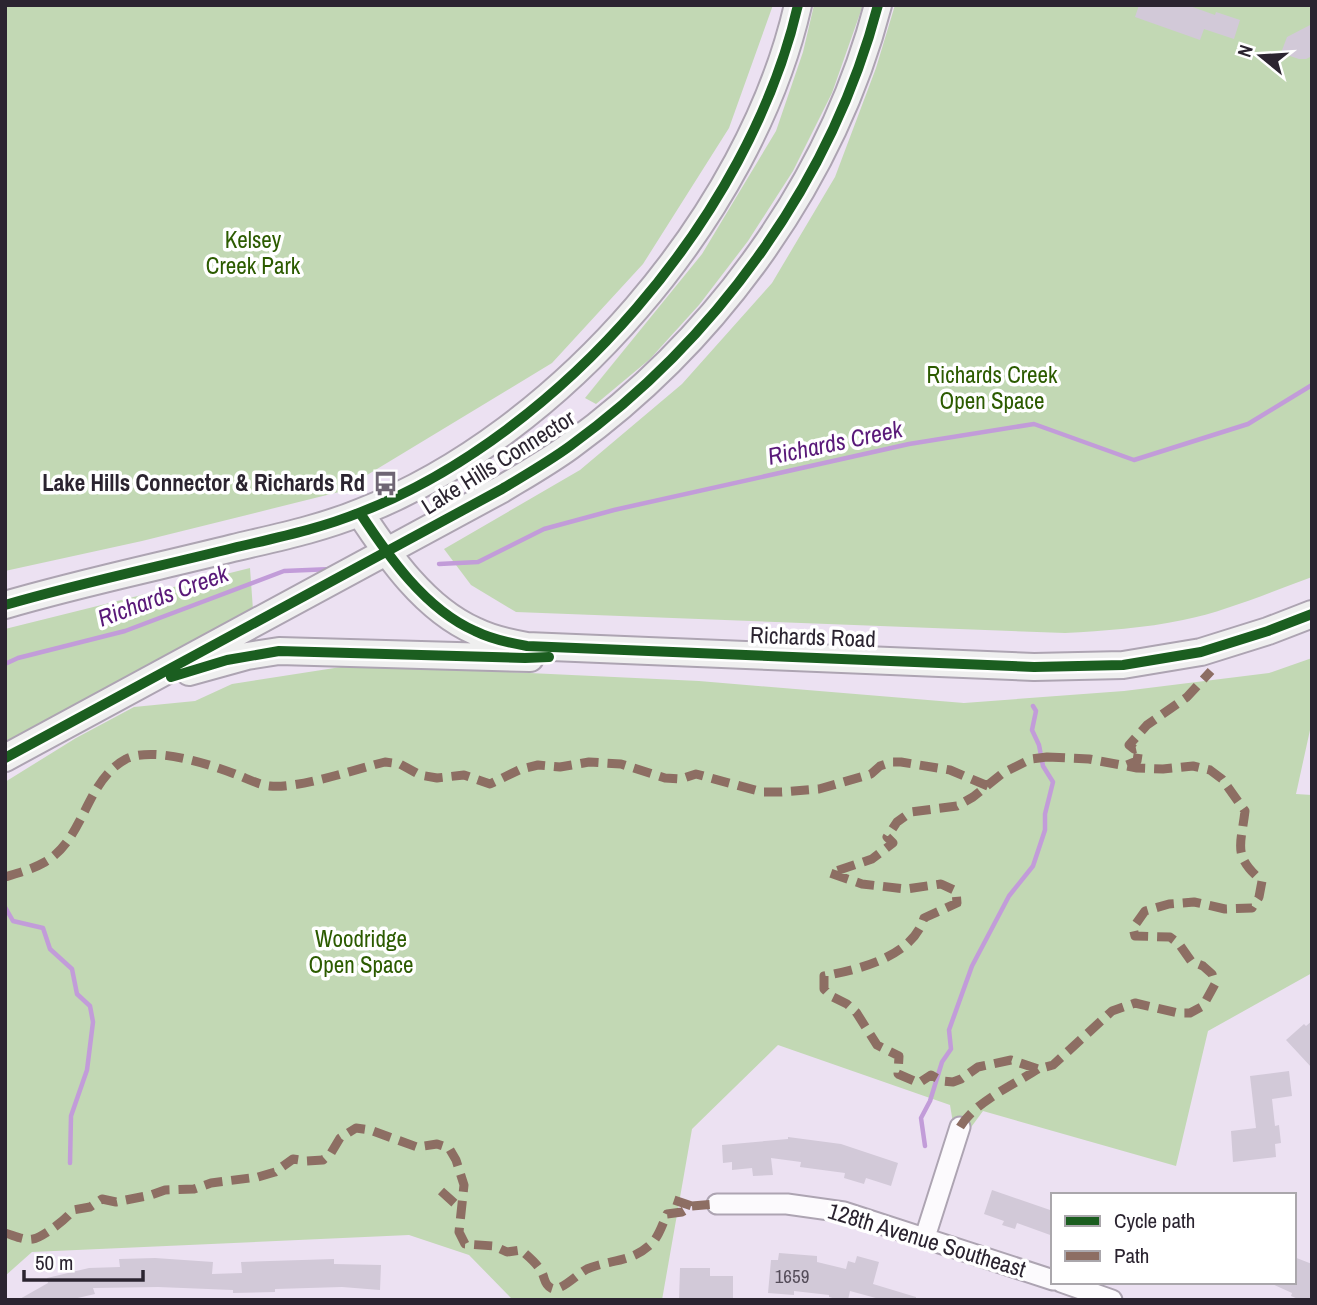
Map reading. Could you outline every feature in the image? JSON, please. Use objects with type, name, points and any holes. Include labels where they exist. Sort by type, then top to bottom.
[{"type":"main road","name":"Lake Hills Connector","points":[[5,605],[284,536],[360,513],[453,466],[511,426],[587,360],[649,293],[710,209],[734,170],[760,117],[778,71],[798,5]]},
{"type":"main road","name":"Lake Hills Connector","points":[[5,758],[502,489],[569,447],[605,419],[653,376],[730,295],[781,223],[822,149],[853,80],[878,5]]},
{"type":"main road","name":"Richards Road","points":[[360,513],[425,596],[474,631],[527,646],[1021,666],[1123,665],[1201,652],[1312,614]]},
{"type":"main road","points":[[134,689],[227,660],[279,651],[526,658],[642,652]]},
{"type":"street","points":[[925,1237],[960,1127]]},
{"type":"street","name":"128th Avenue Southeast","points":[[718,1205],[758,1203],[818,1207],[844,1212],[1051,1279]]},
{"type":"street","points":[[1066,1284],[1112,1300]]},
{"type":"green space","name":"Kelsey Creek Park","points":[[5,5],[773,5],[729,128],[643,264],[552,363],[339,492],[142,541],[5,571]]},
{"type":"green space","points":[[814,5],[863,5],[832,93],[793,171],[748,241],[699,305],[650,359],[596,404],[585,398],[702,254],[776,131],[803,52]]},
{"type":"green space","name":"Richards Creek Open Space","points":[[895,5],[1312,5],[1312,577],[1232,606],[1183,620],[1124,629],[1065,633],[516,612],[471,585],[444,549],[580,470],[682,384],[772,283],[835,177],[876,68]]},
{"type":"green space","points":[[250,568],[253,610],[5,747],[5,629]]},
{"type":"green space","name":"Woodridge Open Space","points":[[1312,658],[1312,721],[1296,794],[1312,795],[1312,973],[1208,1031],[1176,1166],[983,1111],[969,1130],[953,1123],[950,1105],[778,1045],[692,1129],[662,1300],[513,1300],[469,1255],[409,1235],[32,1252],[5,1276],[5,782],[76,738],[134,707],[195,701],[232,684],[341,667],[699,681],[964,703],[1124,691],[1269,673]]},
{"type":"building","points":[[1139,5],[1187,5],[1240,20],[1234,39],[1204,29],[1200,40],[1135,17]]},
{"type":"building","points":[[1312,24],[1312,56],[1299,59],[1281,53],[1287,37]]},
{"type":"building","points":[[1312,1021],[1312,1068],[1286,1040],[1304,1024],[1306,1026]]},
{"type":"building","points":[[1289,1071],[1292,1096],[1272,1099],[1275,1126],[1279,1125],[1281,1143],[1275,1144],[1276,1157],[1233,1162],[1231,1131],[1256,1128],[1250,1076]]},
{"type":"building","points":[[788,1137],[841,1144],[898,1163],[891,1186],[866,1178],[864,1184],[844,1178],[845,1173],[800,1167],[801,1162],[771,1158],[773,1175],[753,1176],[752,1168],[732,1170],[732,1162],[723,1163],[722,1145]]},
{"type":"building","points":[[992,1190],[1051,1210],[1051,1235],[1017,1223],[1015,1229],[1002,1225],[1004,1221],[984,1214]]},
{"type":"building","points":[[779,1253],[817,1256],[817,1262],[846,1269],[848,1261],[855,1263],[857,1256],[879,1262],[873,1284],[916,1297],[916,1300],[883,1300],[850,1291],[848,1300],[794,1291],[794,1295],[768,1293],[771,1260],[778,1260]]},
{"type":"building","points":[[155,1258],[213,1262],[212,1274],[242,1273],[241,1262],[334,1259],[334,1264],[381,1265],[380,1290],[342,1287],[233,1293],[233,1290],[158,1287],[93,1288],[95,1294],[69,1300],[18,1300],[48,1283],[47,1278],[89,1268],[120,1267],[119,1259]]},
{"type":"building","points":[[1296,1258],[1312,1264],[1312,1300],[1300,1300],[1291,1296],[1292,1293],[1272,1284],[1296,1284]]},
{"type":"building","points":[[680,1268],[710,1268],[710,1276],[733,1276],[733,1300],[679,1300]]},
{"type":"waterway","name":"Richards Creek","points":[[439,564],[478,562],[544,529],[614,510],[909,444],[1034,424],[1134,460],[1248,424],[1312,385]]},
{"type":"waterway","name":"Richards Creek","points":[[5,664],[18,658],[125,631],[284,571],[332,569]]},
{"type":"waterway","points":[[925,1146],[921,1118],[930,1101],[942,1062],[951,1049],[949,1030],[972,966],[1009,896],[1033,866],[1045,830],[1045,814],[1053,782],[1043,766],[1039,745],[1032,730],[1036,711],[1033,706]]},
{"type":"waterway","points":[[5,907],[13,921],[43,928],[50,949],[72,969],[77,994],[90,1006],[93,1022],[87,1070],[71,1116],[70,1163]]},
{"type":"marked path","points":[[1127,765],[1137,761],[1139,748],[1134,749],[1129,745],[1147,725],[1187,697],[1211,671]]},
{"type":"marked path","points":[[5,877],[45,862],[58,852],[69,839],[93,795],[112,769],[126,759],[151,754],[211,766],[270,786],[311,782],[385,762],[400,764],[420,775],[437,778],[464,775],[490,784],[521,769],[538,765],[560,767],[589,762],[621,764],[665,778],[681,779],[696,774],[762,792],[819,789],[871,774],[880,766],[892,762],[901,762],[950,770],[988,786]]},
{"type":"marked path","points":[[1047,757],[1089,759],[1137,768],[1193,766],[1210,770],[1222,779],[1245,811],[1242,857],[1262,881],[1259,897],[1252,908],[1225,909],[1194,902],[1169,904],[1145,911],[1133,928],[1135,936],[1170,937],[1179,944],[1191,961],[1212,974],[1215,984],[1203,1006],[1190,1013],[1178,1013],[1135,1003],[1112,1011],[1053,1065],[1038,1069],[1011,1060],[978,1067],[953,1082],[942,1081],[931,1075],[919,1083],[898,1074],[899,1056],[877,1045],[856,1012],[824,989],[824,976],[868,965],[897,952],[918,931],[924,918],[957,903],[956,891],[941,884],[906,889],[862,884],[830,873],[872,859],[893,843],[887,837],[897,822],[911,812],[957,806],[1003,773],[1031,759],[1047,757]]},
{"type":"marked path","points":[[960,1127],[985,1102],[1038,1069]]},
{"type":"marked path","points":[[5,1233],[33,1239],[54,1227],[73,1210],[90,1207],[102,1199],[116,1202],[165,1190],[194,1189],[211,1183],[258,1177],[275,1172],[293,1159],[323,1160],[340,1138],[356,1128],[370,1130],[417,1147],[437,1144],[449,1148],[464,1185],[459,1232],[465,1244],[494,1246],[507,1252],[521,1250],[534,1261],[548,1285],[555,1289],[564,1286],[587,1269],[637,1254],[657,1237],[667,1214],[682,1212],[692,1206],[717,1204]]},
{"type":"marked path","points":[[441,1191],[461,1209]]},
{"type":"marked path","points":[[674,1200],[692,1206]]},
{"type":"cycle path","points":[[5,605],[297,533],[345,518],[435,476],[507,429],[575,373],[636,308],[691,237],[738,162],[774,84],[798,5]]},
{"type":"cycle path","points":[[5,758],[502,489],[562,452],[623,404],[673,357],[719,306],[762,252],[799,194],[831,133],[858,70],[878,5]]},
{"type":"cycle path","points":[[360,513],[396,564],[424,596],[440,609],[481,634],[527,646],[1034,667],[1123,665],[1201,652],[1312,614]]},
{"type":"cycle path","points":[[171,677],[227,660],[279,651],[549,657]]},
{"type":"place","name":"Lake Hills Connector & Richards Rd","points":[[385,483]]}]
